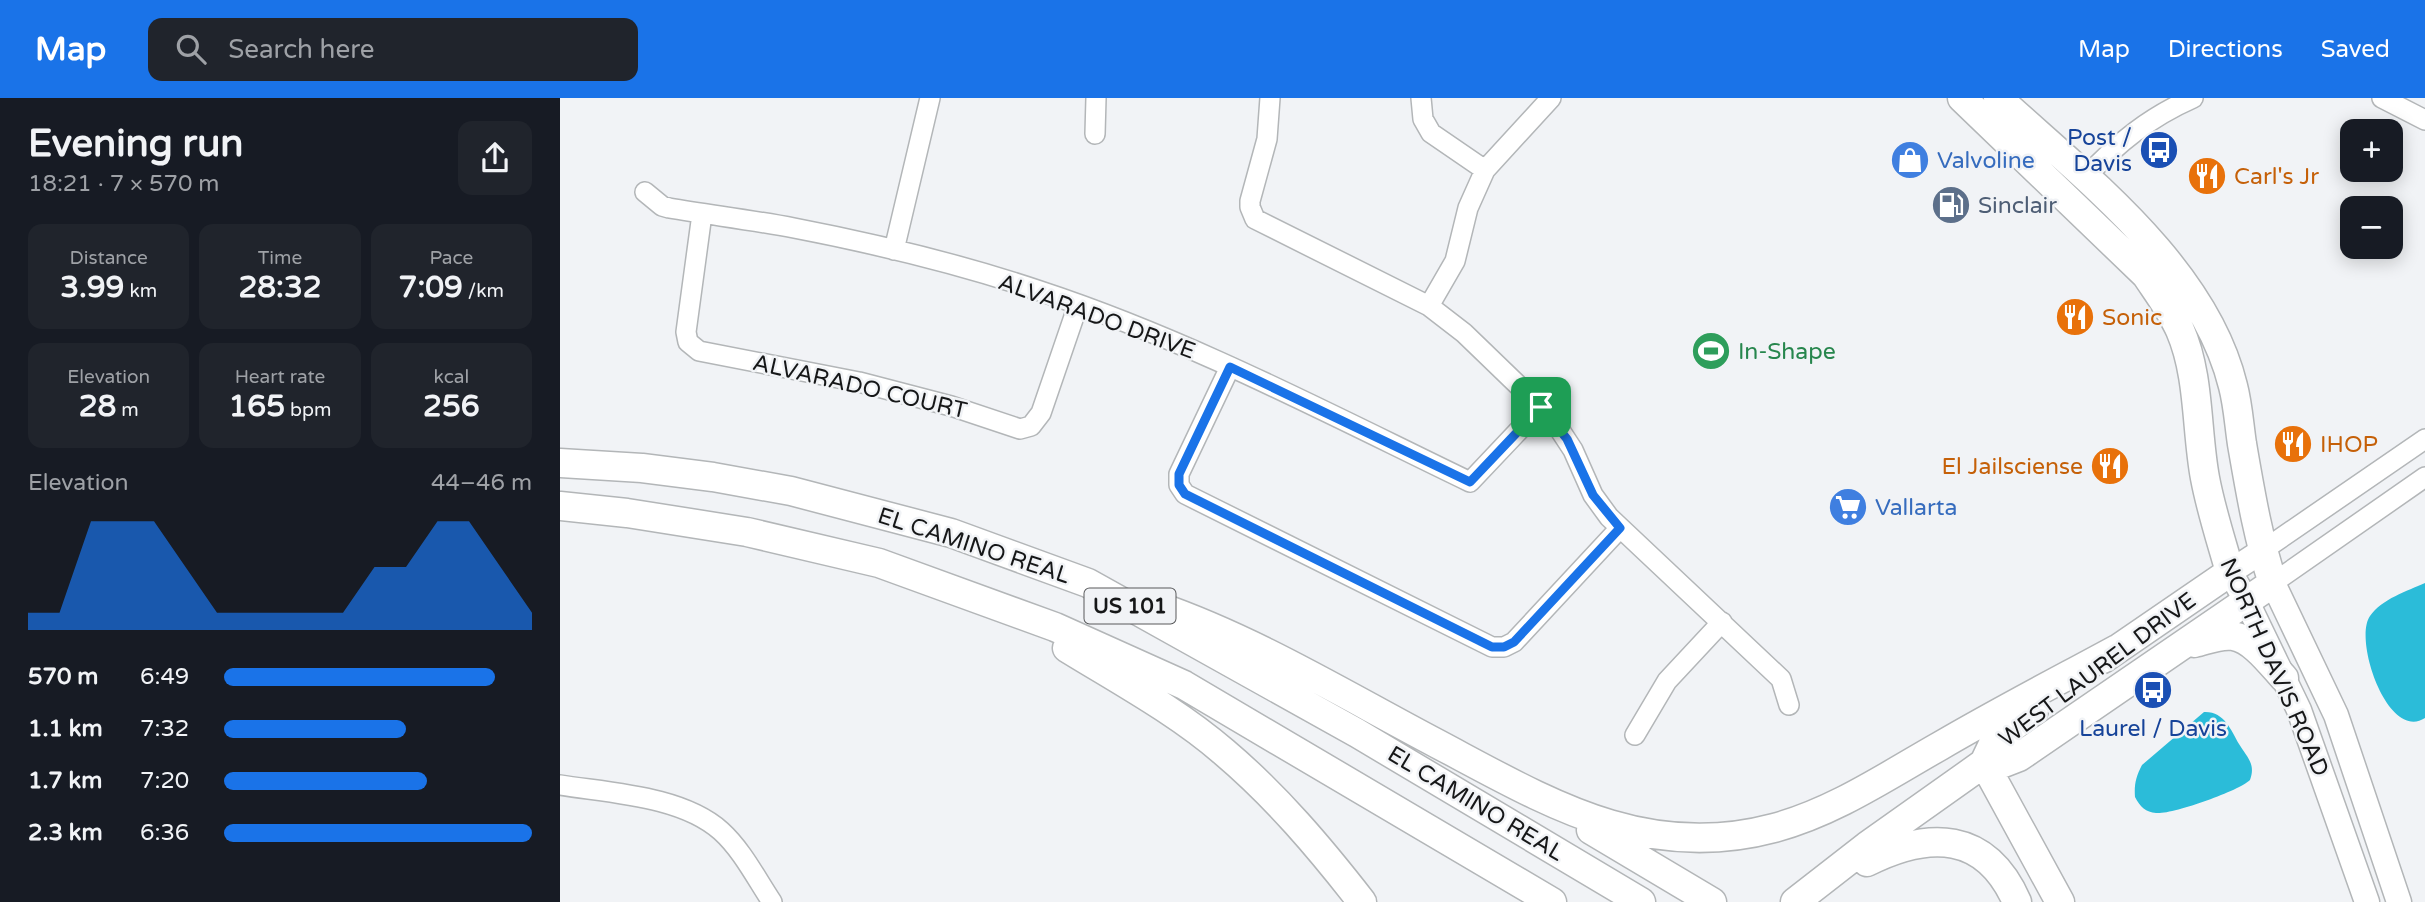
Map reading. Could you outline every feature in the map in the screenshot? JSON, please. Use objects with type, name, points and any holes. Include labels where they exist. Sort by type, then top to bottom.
[{"type":"highway","name":"NORTH DAVIS ROAD","points":[[1962,98],[2146,275],[2169,308],[2181,332],[2191,366],[2205,476],[2230,572]]},
{"type":"highway","name":"NORTH DAVIS ROAD","points":[[1998,98],[2152,243],[2197,302],[2225,358],[2234,387],[2262,551],[2273,583]]},
{"type":"highway","name":"EL CAMINO REAL","points":[[560,463],[642,468],[791,491],[951,533],[1088,583],[1357,733],[1642,902]]},
{"type":"highway","name":"EL CAMINO REAL","points":[[560,506],[627,513],[747,532],[879,563],[1055,627],[1184,685],[1552,902]]},
{"type":"highway","name":"WEST LAUREL DRIVE","points":[[1803,896],[1984,763],[1994,742],[2009,728],[2117,649],[2230,572]]},
{"type":"highway","points":[[1088,583],[1230,633],[1568,811],[1632,831],[1686,839],[1740,835],[1774,828],[1809,816],[1866,789],[2117,649]]},
{"type":"highway","name":"WEST LAUREL DRIVE","points":[[1984,763],[2001,764],[2019,757],[2273,583]]},
{"type":"highway","points":[[966,594],[1081,657],[1167,711],[1223,751],[1297,823],[1362,902]]},
{"type":"highway","points":[[2185,645],[2223,636],[2235,636],[2248,642],[2284,678]]},
{"type":"highway","points":[[1984,763],[2060,902]]},
{"type":"highway","points":[[1525,790],[1712,902]]},
{"type":"highway","points":[[1803,896],[1902,846],[1934,842],[1961,845],[1984,857],[2004,877],[2017,902]]},
{"type":"main road","name":"WEST LAUREL DRIVE","points":[[2230,572],[2262,551]]},
{"type":"main road","name":"NORTH DAVIS ROAD","points":[[2230,572],[2284,678],[2312,744],[2367,902]]},
{"type":"main road","name":"NORTH DAVIS ROAD","points":[[2273,583],[2336,715],[2399,902]]},
{"type":"street","points":[[894,250],[930,98]]},
{"type":"street","points":[[1095,134],[1096,98]]},
{"type":"street","points":[[1270,98],[1267,139],[1250,201],[1255,219],[1429,306],[1464,333],[1541,407],[1567,439],[1593,495],[1620,528],[1781,679],[1789,705]]},
{"type":"street","points":[[1421,98],[1423,119],[1431,133],[1485,170]]},
{"type":"street","points":[[1429,306],[1455,261],[1468,208],[1485,170],[1551,98]]},
{"type":"street","points":[[2085,178],[2129,135],[2168,110],[2193,98]]},
{"type":"street","points":[[2382,98],[2425,120]]},
{"type":"street","name":"ALVARADO DRIVE","points":[[645,192],[662,206],[794,228],[894,250],[1015,283],[1078,305],[1230,367],[1470,482],[1541,407]]},
{"type":"street","name":"ALVARADO COURT","points":[[702,214],[686,332],[688,342],[694,348],[859,382],[951,406],[1013,427],[1026,428],[1039,418],[1078,305]]},
{"type":"street","points":[[1230,367],[1179,474],[1179,485],[1185,494],[1492,647],[1504,647],[1514,642],[1620,528]]},
{"type":"street","name":"WEST LAUREL DRIVE","points":[[2262,551],[2425,439]]},
{"type":"street","name":"WEST LAUREL DRIVE","points":[[2273,583],[2425,477]]},
{"type":"street","points":[[1635,735],[1667,681],[1722,622]]},
{"type":"street","points":[[560,785],[666,803],[698,815],[714,825],[734,845],[772,902]]},
{"type":"water","points":[[2425,583],[2425,718],[2411,721],[2398,716],[2377,685],[2366,645],[2366,628],[2370,616],[2381,605]]},
{"type":"water","points":[[2204,712],[2217,715],[2230,727],[2250,761],[2250,780],[2219,796],[2189,806],[2164,813],[2146,810],[2135,797],[2136,781],[2142,765]]},
{"type":"place","name":"Post / Davis","points":[[2159,150]]},
{"type":"place","name":"Valvoline","points":[[1910,160]]},
{"type":"place","name":"Carl's Jr","points":[[2207,176]]},
{"type":"place","name":"Sinclair","points":[[1951,205]]},
{"type":"place","name":"Sonic","points":[[2075,317]]},
{"type":"place","name":"In-Shape","points":[[1711,351]]},
{"type":"place","name":"IHOP","points":[[2293,444]]},
{"type":"place","name":"El Jailsciense","points":[[2110,466]]},
{"type":"place","name":"Vallarta","points":[[1848,507]]},
{"type":"place","name":"Laurel / Davis","points":[[2153,690]]},
{"type":"route","points":[[1230,367],[1470,482],[1541,407],[1567,439],[1593,495],[1620,528],[1518,638],[1504,647],[1497,648],[1486,644],[1195,500],[1185,494],[1179,485],[1179,474],[1230,367]]}]
